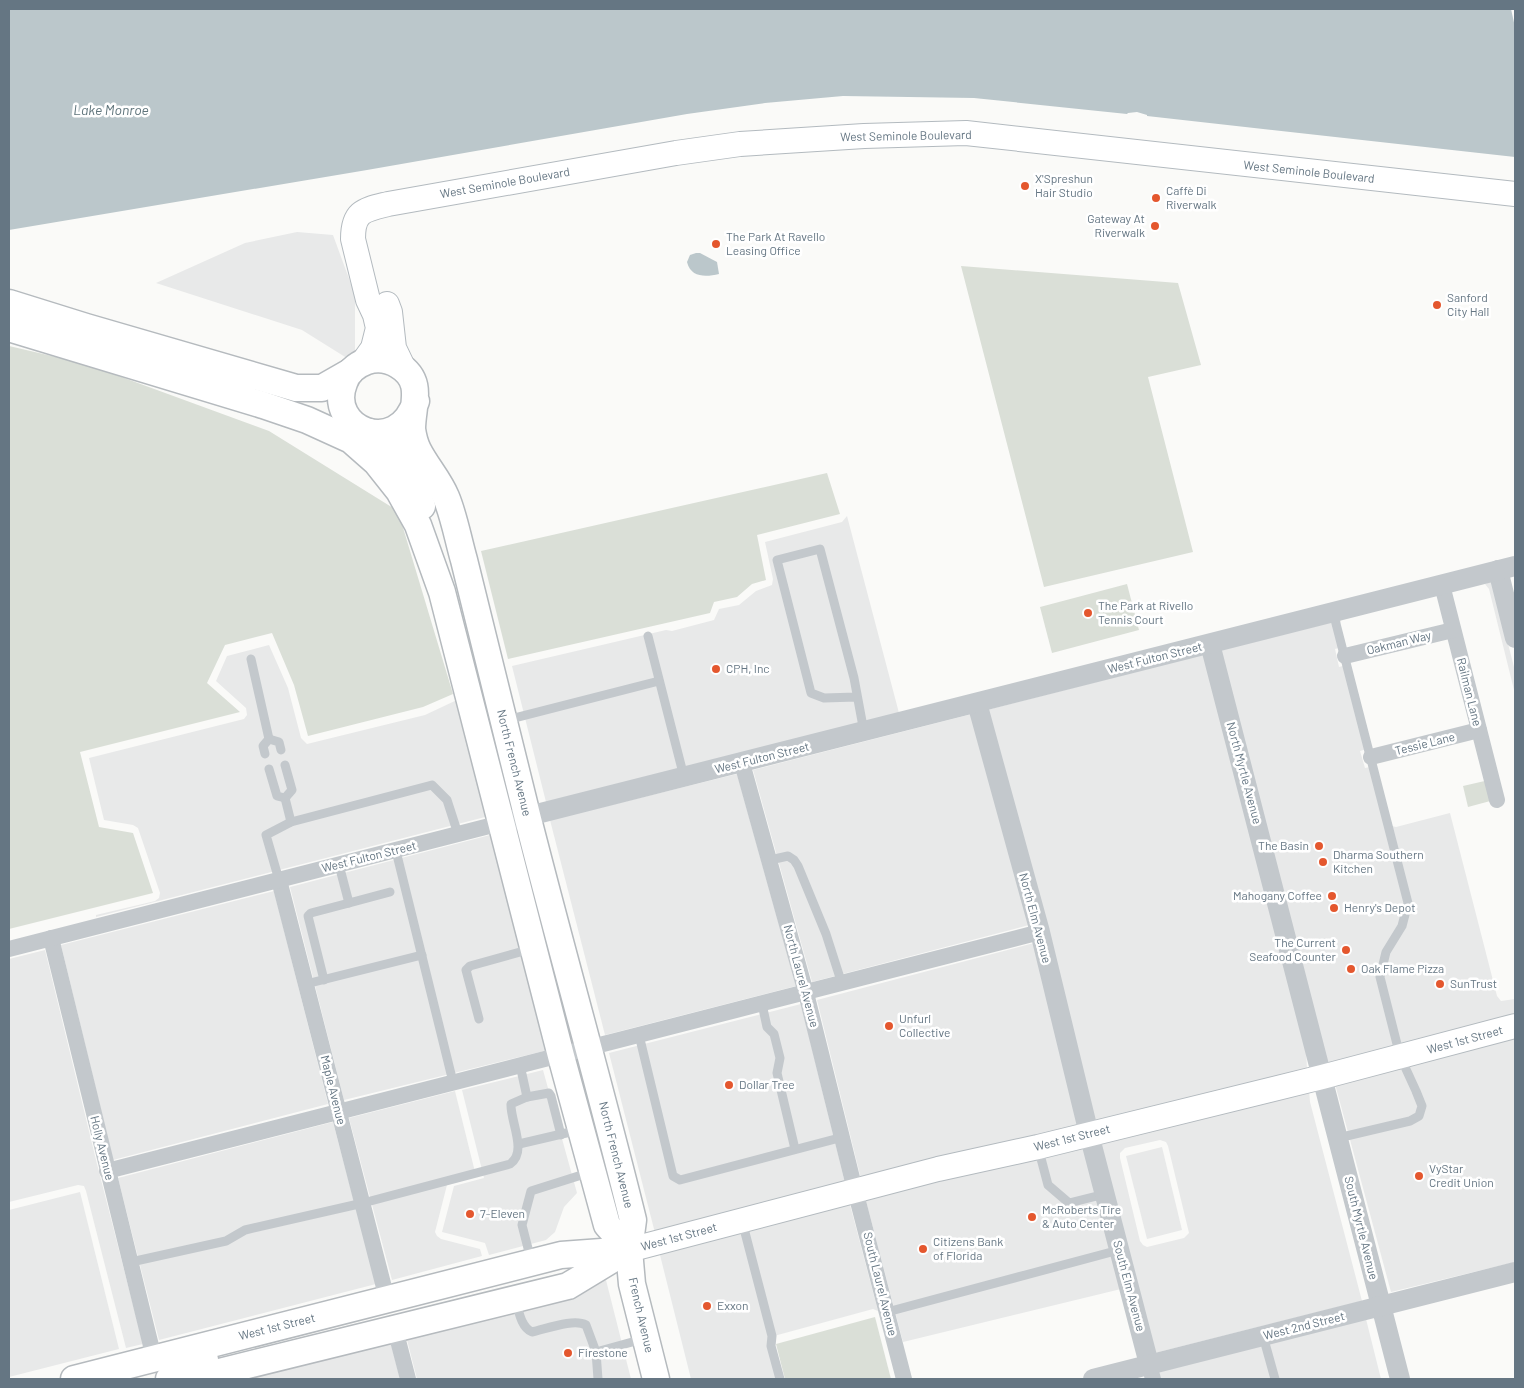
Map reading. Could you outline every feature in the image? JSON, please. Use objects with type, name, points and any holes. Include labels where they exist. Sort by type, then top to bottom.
[{"type":"main road","name":"West Seminole Boulevard","points":[[361,213],[368,209],[388,204],[676,153],[740,144],[864,136],[966,133],[1515,194]]},
{"type":"main road","name":"North French Avenue","points":[[361,213],[355,220],[353,239],[368,300],[375,314],[378,328],[373,348],[344,383],[341,394],[342,406],[376,462],[399,491],[418,525],[442,592],[561,1056],[571,1132],[593,1172],[607,1225],[628,1250]]},
{"type":"main road","name":"North French Avenue","points":[[356,251],[381,292],[390,312],[394,348],[415,389],[416,401],[412,429],[415,441],[446,497],[633,1220],[628,1250]]},
{"type":"main road","points":[[9,303],[52,315],[89,344],[308,420],[381,433],[394,430],[404,423],[412,413],[416,401]]},
{"type":"main road","points":[[9,319],[49,329],[54,326],[52,315]]},
{"type":"main road","points":[[9,328],[296,388],[322,388],[374,359],[395,363],[404,368]]},
{"type":"main road","name":"West 1st Street","points":[[74,1379],[561,1255],[628,1250],[938,1168],[1038,1147],[1322,1077],[1515,1026]]},
{"type":"main road","name":"West 1st Street","points":[[191,1379],[568,1286],[628,1250]]},
{"type":"main road","name":"French Avenue","points":[[628,1250],[632,1284],[656,1379]]},
{"type":"main road","points":[[169,1379],[181,1367],[220,1356],[234,1338]]},
{"type":"main road","points":[[135,1379],[154,1358]]},
{"type":"street","name":"West Fulton Street","points":[[9,949],[1507,568]]},
{"type":"street","points":[[1507,568],[1515,638]]},
{"type":"street","name":"Railman Lane","points":[[1442,585],[1496,800]]},
{"type":"street","name":"Oakman Way","points":[[1345,656],[1453,630]]},
{"type":"street","name":"North Myrtle Avenue","points":[[1210,644],[1322,1077]]},
{"type":"street","name":"North Elm Avenue","points":[[977,703],[1040,932],[1089,1134]]},
{"type":"street","name":"Tessie Lane","points":[[1371,757],[1479,730]]},
{"type":"street","name":"North Laurel Avenue","points":[[742,763],[806,993],[855,1190]]},
{"type":"street","name":"Maple Avenue","points":[[280,880],[387,1299]]},
{"type":"street","points":[[107,1171],[338,1110],[561,1056],[1040,932]]},
{"type":"street","name":"Holly Avenue","points":[[51,938],[154,1358]]},
{"type":"street","name":"South Myrtle Avenue","points":[[1322,1077],[1400,1379]]},
{"type":"street","name":"South Elm Avenue","points":[[1089,1134],[1151,1372]]},
{"type":"street","name":"South Laurel Avenue","points":[[855,1190],[904,1379]]},
{"type":"street","name":"West 2nd Street","points":[[1093,1379],[1151,1372],[1263,1336],[1515,1272]]},
{"type":"street","points":[[395,1329],[408,1379]]},
{"type":"lane","points":[[856,696],[824,698],[811,693],[777,560],[820,549],[854,678],[864,732]]},
{"type":"lane","points":[[1333,612],[1408,903],[1402,926],[1386,952],[1380,977],[1400,1056],[1422,1109],[1419,1116],[1410,1121],[1338,1138]]},
{"type":"lane","points":[[648,636],[684,778]]},
{"type":"lane","points":[[251,659],[269,739]]},
{"type":"lane","points":[[504,721],[659,681]]},
{"type":"lane","points":[[269,739],[279,742],[281,750]]},
{"type":"lane","points":[[265,754],[263,746],[269,739]]},
{"type":"lane","points":[[285,765],[292,790],[285,798]]},
{"type":"lane","points":[[269,769],[277,796],[285,798]]},
{"type":"lane","points":[[280,880],[266,835],[291,822],[432,785],[448,800],[458,834]]},
{"type":"lane","points":[[285,798],[291,822]]},
{"type":"lane","points":[[396,851],[453,1082]]},
{"type":"lane","points":[[770,860],[788,856],[798,866],[824,928],[842,984]]},
{"type":"lane","points":[[339,865],[349,902]]},
{"type":"lane","points":[[324,980],[308,916],[311,913],[390,892]]},
{"type":"lane","points":[[479,1019],[466,970],[470,966],[534,948]]},
{"type":"lane","points":[[306,984],[422,954]]},
{"type":"lane","points":[[762,1004],[768,1026],[774,1034],[780,1058],[776,1073],[795,1149]]},
{"type":"lane","points":[[639,1035],[673,1176],[680,1180],[843,1137]]},
{"type":"lane","points":[[520,1065],[527,1097]]},
{"type":"lane","points":[[131,1262],[226,1241],[245,1230],[363,1203],[510,1164],[514,1161],[518,1144],[511,1104],[527,1097],[549,1093],[571,1132],[518,1144]]},
{"type":"lane","points":[[1038,1147],[1048,1185],[1069,1203],[1105,1194]]},
{"type":"lane","points":[[531,1263],[522,1225],[530,1191],[593,1172]]},
{"type":"lane","points":[[742,1221],[772,1336],[771,1346],[780,1379]]},
{"type":"lane","points":[[887,1312],[1119,1250]]},
{"type":"lane","points":[[515,1299],[526,1330],[532,1332],[574,1322],[581,1322],[586,1325],[596,1352],[598,1379]]},
{"type":"lane","points":[[1263,1336],[1275,1379]]},
{"type":"lane","points":[[596,1352],[646,1338]]},
{"type":"shaded area","points":[[297,232],[333,235],[355,295],[355,357],[350,360],[302,330],[156,283],[245,243]]},
{"type":"shaded area","points":[[961,266],[1178,283],[1201,365],[1148,377],[1193,552],[1044,587]]},
{"type":"shaded area","points":[[9,346],[86,364],[269,431],[398,511],[453,694],[423,707],[308,736],[294,685],[272,633],[225,645],[207,683],[240,712],[80,752],[99,827],[133,833],[153,893],[9,929]]},
{"type":"shaded area","points":[[827,473],[840,514],[757,535],[766,580],[752,584],[737,597],[714,602],[710,613],[508,659],[481,551]]},
{"type":"shaded area","points":[[847,516],[899,713],[546,802],[512,666],[714,620],[719,609],[739,605],[756,591],[772,585],[773,579],[765,542],[842,522]]},
{"type":"shaded area","points":[[1492,581],[1515,671],[1515,694],[1489,589],[1485,584]]},
{"type":"shaded area","name":"The Park at Rivello Tennis Court","points":[[1127,584],[1139,630],[1052,653],[1040,607]]},
{"type":"shaded area","points":[[1341,620],[1340,625],[1346,646],[1335,649],[1339,667],[1350,664],[1370,748],[1360,751],[1365,768],[1375,766],[1392,826],[1396,827],[1450,813],[1497,996],[1501,1001],[1515,999],[1515,1017],[1324,1067],[1221,650]]},
{"type":"shaded area","points":[[269,645],[288,688],[301,738],[307,744],[425,715],[459,699],[489,816],[96,917],[96,915],[155,901],[159,898],[160,893],[138,828],[133,825],[104,820],[89,758],[244,719],[247,715],[246,708],[216,681],[227,656]]},
{"type":"shaded area","points":[[1205,654],[1306,1045],[1307,1071],[1095,1123],[987,710]]},
{"type":"shaded area","points":[[972,714],[1029,925],[812,982],[753,770]]},
{"type":"shaded area","points":[[737,774],[796,986],[605,1035],[550,820]]},
{"type":"shaded area","points":[[1489,780],[1494,800],[1468,807],[1463,786]]},
{"type":"shaded area","points":[[494,834],[548,1050],[344,1100],[290,887]]},
{"type":"shaded area","points":[[274,891],[328,1104],[113,1160],[61,945]]},
{"type":"shaded area","points":[[1034,943],[1079,1127],[861,1179],[817,1000]]},
{"type":"shaded area","points":[[45,950],[143,1344],[126,1348],[84,1186],[78,1185],[9,1202],[9,959]]},
{"type":"shaded area","points":[[801,1004],[845,1183],[655,1233],[609,1053]]},
{"type":"shaded area","points":[[1515,1036],[1515,1262],[1391,1292],[1335,1084]]},
{"type":"shaded area","points":[[543,1070],[577,1193],[564,1207],[555,1232],[546,1240],[489,1255],[485,1243],[442,1232],[454,1186],[484,1178],[462,1090]]},
{"type":"shaded area","points":[[1309,1090],[1310,1102],[1362,1301],[1155,1353],[1099,1141]],"holes":[[[1160,1140],[1166,1142],[1189,1233],[1184,1238],[1147,1247],[1140,1241],[1120,1153],[1125,1148]]]},
{"type":"shaded area","points":[[455,1091],[475,1172],[448,1181],[435,1232],[441,1239],[480,1249],[482,1256],[392,1280],[349,1118]]},
{"type":"shaded area","points":[[333,1122],[376,1284],[159,1340],[118,1178]]},
{"type":"shaded area","points":[[1083,1145],[1121,1289],[903,1342],[865,1197]]},
{"type":"shaded area","points":[[1162,1147],[1182,1230],[1147,1239],[1126,1156]]},
{"type":"shaded area","points":[[80,1192],[119,1349],[9,1377],[9,1210]]},
{"type":"shaded area","points":[[849,1201],[878,1311],[873,1309],[774,1336],[778,1379],[691,1379],[659,1251]]},
{"type":"shaded area","points":[[606,1280],[631,1379],[417,1379],[405,1332]]},
{"type":"shaded area","points":[[875,1317],[891,1379],[785,1379],[776,1344]]},
{"type":"shaded area","points":[[1366,1319],[1381,1379],[1161,1379],[1159,1371]]},
{"type":"shaded area","points":[[389,1336],[400,1379],[221,1379]]},
{"type":"water","name":"Lake Monroe","points":[[9,9],[1511,9],[1515,27],[1515,157],[1147,116],[1137,112],[1127,114],[974,98],[843,96],[765,103],[687,114],[9,230]]},
{"type":"water","points":[[700,253],[717,262],[719,274],[704,276],[695,274],[687,262],[690,255]]},
{"type":"place","name":"X'Spreshun Hair Studio","points":[[1025,186]]},
{"type":"place","name":"Caffè Di Riverwalk","points":[[1156,198]]},
{"type":"place","name":"Gateway At Riverwalk","points":[[1155,226]]},
{"type":"place","name":"The Park At Ravello Leasing Office","points":[[716,244]]},
{"type":"place","name":"Sanford City Hall","points":[[1437,305]]},
{"type":"place","name":"The Park at Rivello Tennis Court","points":[[1088,613]]},
{"type":"place","name":"CPH, Inc","points":[[716,669]]},
{"type":"place","name":"The Basin","points":[[1319,846]]},
{"type":"place","name":"Dharma Southern Kitchen","points":[[1323,862]]},
{"type":"place","name":"Mahogany Coffee","points":[[1332,896]]},
{"type":"place","name":"Henry's Depot","points":[[1334,908]]},
{"type":"place","name":"The Current Seafood Counter","points":[[1346,950]]},
{"type":"place","name":"Oak Flame Pizza","points":[[1351,969]]},
{"type":"place","name":"SunTrust","points":[[1440,984]]},
{"type":"place","name":"Unfurl Collective","points":[[889,1026]]},
{"type":"place","name":"Dollar Tree","points":[[729,1085]]},
{"type":"place","name":"VyStar Credit Union","points":[[1419,1176]]},
{"type":"place","name":"7-Eleven","points":[[470,1214]]},
{"type":"place","name":"McRoberts Tire & Auto Center","points":[[1032,1217]]},
{"type":"place","name":"Citizens Bank of Florida","points":[[923,1249]]},
{"type":"place","name":"Exxon","points":[[707,1306]]},
{"type":"place","name":"Firestone","points":[[568,1353]]}]
